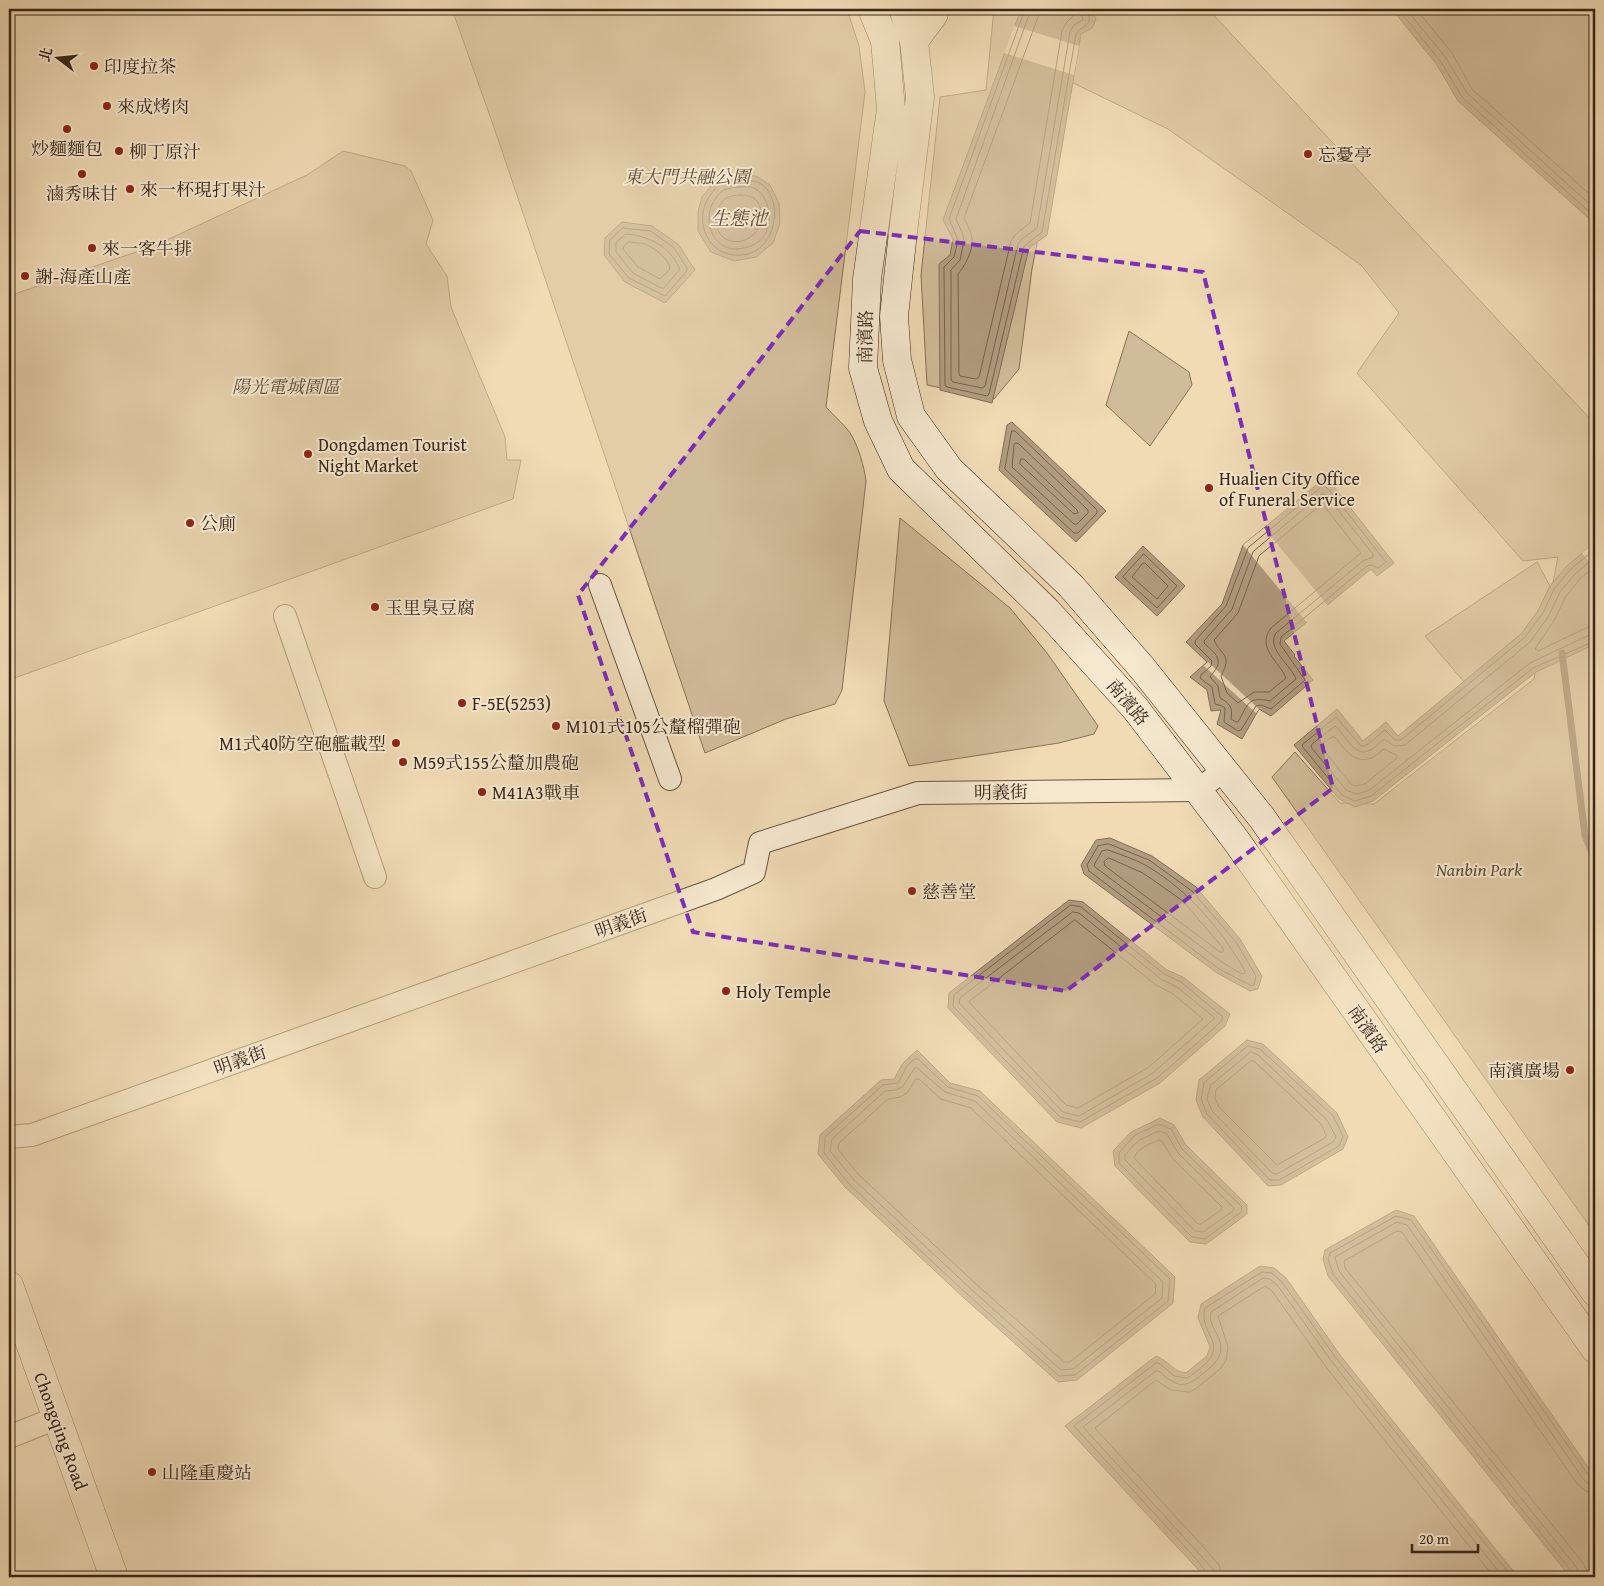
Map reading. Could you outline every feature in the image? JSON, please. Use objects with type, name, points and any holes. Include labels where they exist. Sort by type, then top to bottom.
[{"type":"main road","name":"南濱路","points":[[872,9],[885,42],[891,109],[867,279],[863,368],[878,421],[901,469],[1047,611],[1135,708],[1235,839],[1595,1349]]},
{"type":"main road","name":"南濱路","points":[[903,9],[914,41],[920,97],[902,232],[894,316],[897,360],[911,416],[948,469],[1071,586],[1143,669],[1262,818],[1595,1292]]},
{"type":"main road","points":[[914,41],[934,14],[934,9]]},
{"type":"main road","name":"Chongqing Road","points":[[9,1285],[114,1577]]},
{"type":"street","points":[[600,585],[670,779]]},
{"type":"street","points":[[285,616],[375,878]]},
{"type":"street","points":[[1198,790],[1224,770]]},
{"type":"street","name":"明義街","points":[[9,1137],[32,1135],[716,889],[754,872],[760,843],[918,793],[1198,790]]},
{"type":"street","points":[[9,1437],[56,1418]]},
{"type":"highlighted area","points":[[860,231],[1203,272],[1333,788],[1066,991],[693,932],[578,595]]},
{"type":"green space","name":"東大門共融公園","points":[[452,9],[847,9],[859,46],[865,92],[826,407],[852,436],[861,458],[866,481],[842,690],[835,704],[786,719],[705,753],[497,136]]},
{"type":"green space","name":"Nanbin Park","points":[[994,9],[1208,9],[1595,424],[1595,1234],[1272,777],[1295,752],[1340,803],[1374,804],[1534,679],[1558,557],[1523,561],[1357,373],[1399,313],[1361,265],[1168,129],[1069,81],[1032,269],[1019,369],[994,399],[927,385],[921,275],[940,97],[986,90]]},
{"type":"green space","name":"陽光電城園區","points":[[343,151],[405,166],[411,171],[433,220],[426,244],[447,276],[451,307],[505,437],[507,460],[521,460],[513,499],[9,680],[9,296],[156,245],[307,175]]},
{"type":"green space","points":[[1129,331],[1189,372],[1192,385],[1150,446],[1106,405]]},
{"type":"green space","points":[[900,518],[1010,608],[1047,653],[1098,726],[1094,734],[1059,743],[909,766],[884,701]]},
{"type":"green space","points":[[1537,562],[1550,586],[1538,611],[1521,634],[1464,682],[1425,636]]},
{"type":"water","points":[[1021,9],[1093,9],[1092,11],[1096,19],[1092,28],[1081,34],[1047,235],[1029,248],[992,403],[940,390],[939,264],[950,255],[953,239],[943,220]]},
{"type":"water","points":[[1392,9],[1595,9],[1595,224],[1458,101],[1437,65]]},
{"type":"water","name":"生態池","points":[[738,176],[756,176],[770,185],[779,203],[780,223],[773,243],[756,257],[734,261],[711,252],[698,231],[698,212],[702,197],[716,180]]},
{"type":"water","name":"生態池","points":[[622,222],[652,226],[678,244],[695,270],[665,303],[625,282],[604,255],[605,238]]},
{"type":"water","points":[[1012,422],[1106,511],[1076,542],[999,470],[1007,425]]},
{"type":"water","points":[[1326,477],[1394,563],[1377,576],[1371,569],[1284,641],[1313,680],[1271,716],[1259,709],[1242,739],[1217,724],[1221,710],[1211,711],[1207,690],[1190,677],[1207,662],[1186,642],[1222,604],[1243,545]]},
{"type":"water","points":[[1595,542],[1595,644],[1536,672],[1373,801],[1355,807],[1339,799],[1294,745],[1337,709],[1363,741],[1386,722],[1398,736],[1521,634],[1538,611],[1550,586],[1567,566]]},
{"type":"water","points":[[1143,546],[1185,586],[1157,616],[1115,577]]},
{"type":"water","points":[[1110,838],[1152,856],[1196,887],[1240,939],[1262,976],[1258,989],[1250,991],[1217,973],[1084,874],[1081,865],[1096,840]]},
{"type":"water","points":[[1069,900],[1083,902],[1167,970],[1183,977],[1230,1014],[1225,1026],[1160,1083],[1081,1128],[1057,1122],[948,1008],[949,993]]},
{"type":"water","points":[[1247,1040],[1263,1044],[1337,1113],[1348,1137],[1343,1149],[1281,1185],[1268,1186],[1203,1117],[1196,1100],[1199,1080]]},
{"type":"water","points":[[917,1050],[950,1083],[980,1091],[1175,1277],[1173,1303],[1077,1380],[1058,1382],[964,1298],[845,1187],[818,1154],[820,1135],[881,1080],[894,1079],[903,1063]]},
{"type":"water","points":[[1160,1118],[1174,1125],[1186,1145],[1247,1205],[1247,1214],[1206,1244],[1190,1242],[1115,1166],[1113,1151],[1131,1132]]},
{"type":"water","points":[[1396,1210],[1414,1216],[1595,1477],[1595,1577],[1570,1577],[1328,1276],[1323,1259],[1325,1250]]},
{"type":"water","points":[[1260,1266],[1274,1268],[1286,1278],[1340,1355],[1518,1577],[1205,1577],[1065,1426],[1156,1356],[1177,1370],[1186,1373],[1207,1356],[1210,1347],[1198,1318],[1201,1304]]},
{"type":"pier","points":[[1014,26],[1079,46],[1074,75],[1004,53]]},
{"type":"pier","points":[[1264,528],[1329,607],[1308,624],[1243,545]]},
{"type":"pier","points":[[1595,542],[1595,569],[1582,553]]},
{"type":"pier","points":[[1208,662],[1259,709],[1256,713],[1204,666]]},
{"type":"waterway","points":[[1562,653],[1585,835],[1595,861]]},
{"type":"place","name":"印度拉茶","points":[[94,66]]},
{"type":"place","name":"來成烤肉","points":[[107,106]]},
{"type":"place","name":"炒麵麵包","points":[[67,129]]},
{"type":"place","name":"柳丁原汁","points":[[119,151]]},
{"type":"place","name":"忘憂亭","points":[[1308,154]]},
{"type":"place","name":"滷秀味甘","points":[[82,174]]},
{"type":"place","name":"來一杯現打果汁","points":[[130,189]]},
{"type":"place","name":"來一客牛排","points":[[92,248]]},
{"type":"place","name":"謝-海產山產","points":[[25,276]]},
{"type":"place","name":"Dongdamen Tourist Night Market","points":[[308,454]]},
{"type":"place","name":"Hualien City Office of Funeral Service","points":[[1209,488]]},
{"type":"place","name":"公廁","points":[[190,523]]},
{"type":"place","name":"玉里臭豆腐","points":[[375,607]]},
{"type":"place","name":"F-5E(5253)","points":[[462,703]]},
{"type":"place","name":"M101式105公釐榴彈砲","points":[[556,726]]},
{"type":"place","name":"M1式40防空砲艦載型","points":[[396,743]]},
{"type":"place","name":"M59式155公釐加農砲","points":[[403,762]]},
{"type":"place","name":"M41A3戰車","points":[[482,792]]},
{"type":"place","name":"慈善堂","points":[[912,891]]},
{"type":"place","name":"Holy Temple","points":[[726,991]]},
{"type":"place","name":"南濱廣場","points":[[1570,1070]]},
{"type":"place","name":"山隆重慶站","points":[[152,1472]]}]
